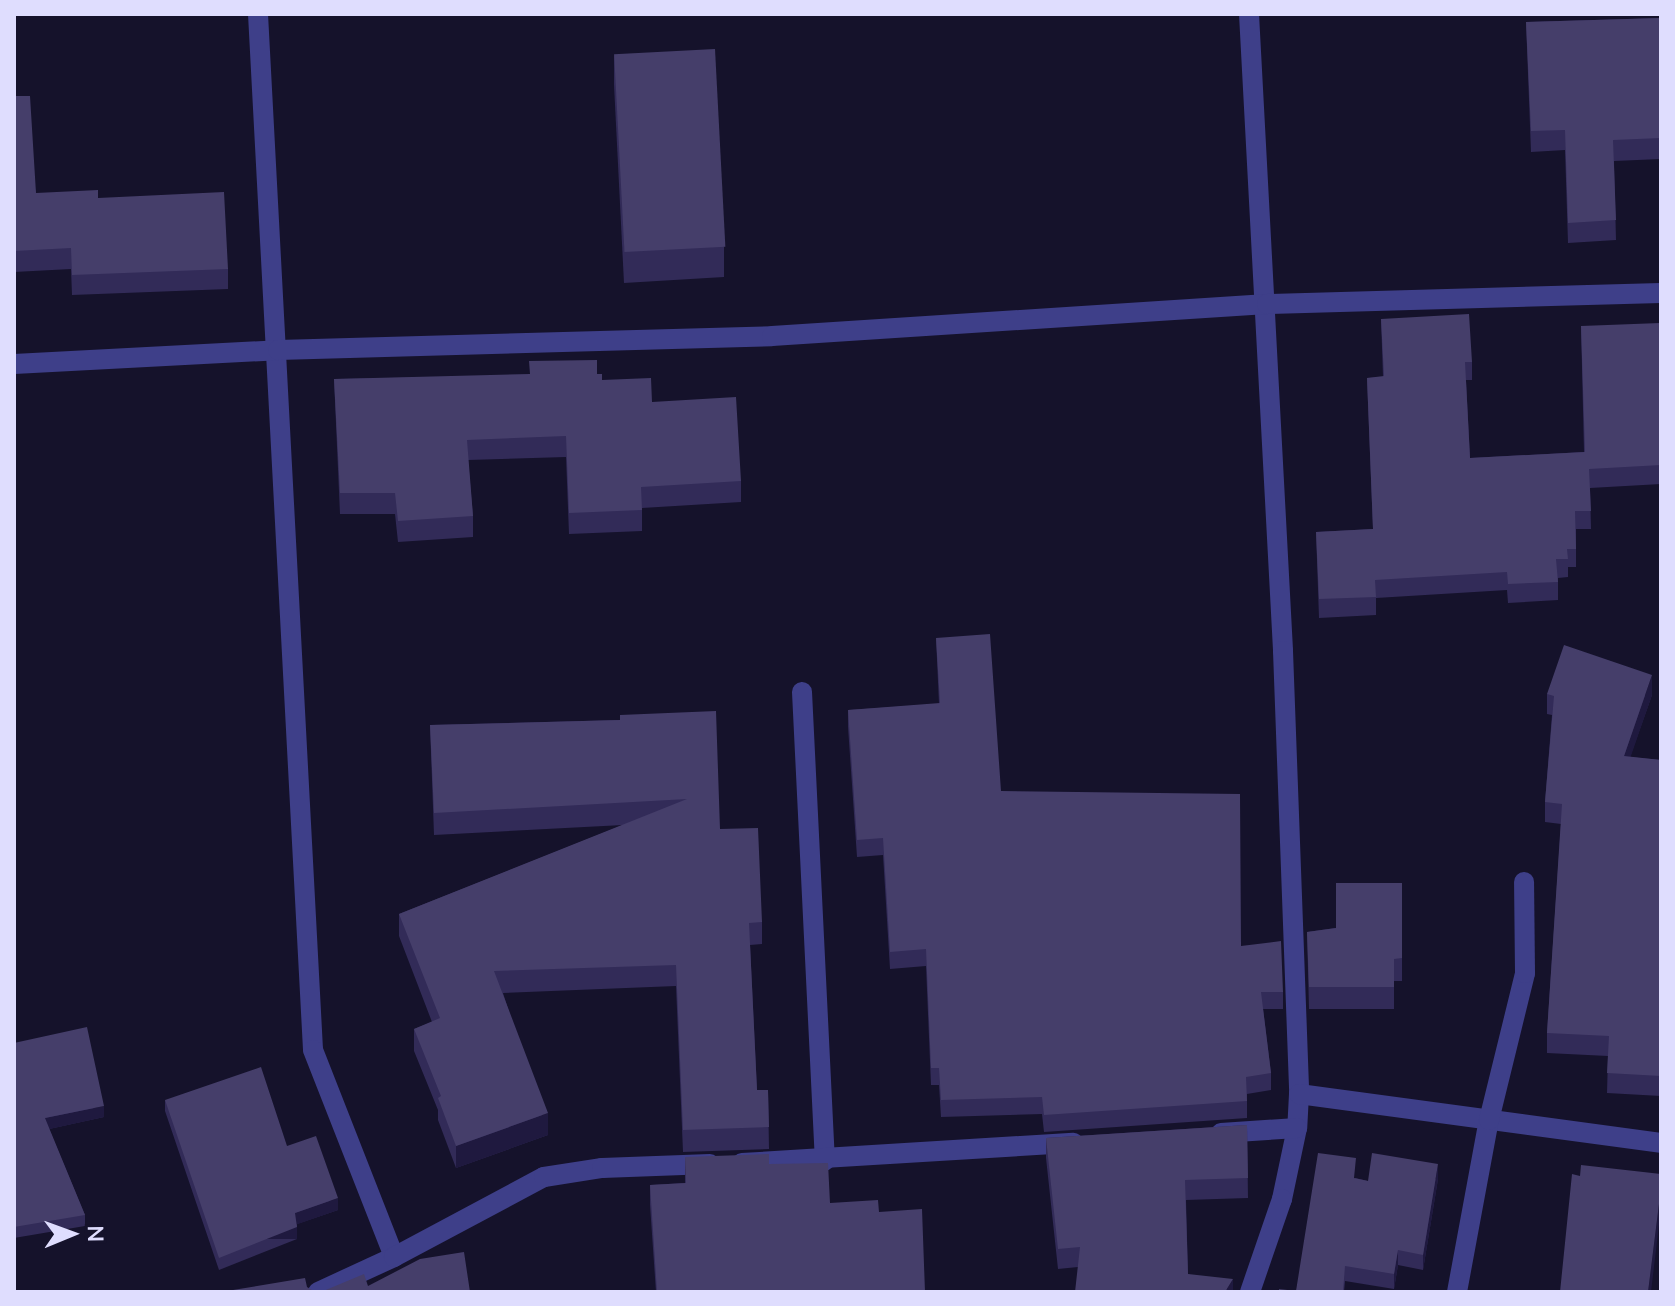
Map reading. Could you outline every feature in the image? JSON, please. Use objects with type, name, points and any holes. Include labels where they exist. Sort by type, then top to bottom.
[{"type":"street","points":[[258,14],[313,1050],[394,1257]]},
{"type":"street","points":[[1249,14],[1267,304],[1299,1094],[1297,1128],[1282,1199],[1250,1292]]},
{"type":"street","points":[[14,364],[278,350],[756,336],[1267,304],[1661,293]]},
{"type":"street","points":[[802,692],[825,1160]]},
{"type":"street","points":[[1457,1292],[1489,1120],[1525,973],[1524,882]]},
{"type":"street","points":[[1299,1094],[1661,1143]]},
{"type":"street","points":[[1203,1134],[1297,1128]]},
{"type":"street","points":[[318,1292],[394,1257],[544,1177],[602,1168],[825,1160],[1093,1142]]},
{"type":"building","points":[[1661,18],[1661,138],[1613,140],[1616,220],[1568,223],[1565,130],[1531,131],[1526,22]]},
{"type":"building","points":[[715,49],[725,247],[625,252],[614,54]]},
{"type":"building","points":[[14,96],[30,96],[36,193],[98,190],[98,198],[224,192],[228,269],[72,275],[71,248],[14,251]]},
{"type":"building","points":[[1469,314],[1472,362],[1465,362],[1470,458],[1585,452],[1581,326],[1660,323],[1661,465],[1589,469],[1591,511],[1575,511],[1576,549],[1567,549],[1568,559],[1556,559],[1558,582],[1508,584],[1507,572],[1375,580],[1376,597],[1319,599],[1316,532],[1373,529],[1367,378],[1384,376],[1381,319]]},
{"type":"building","points":[[597,360],[597,374],[602,374],[602,380],[651,378],[652,402],[736,397],[741,481],[641,487],[642,510],[569,513],[566,436],[467,440],[473,516],[398,521],[395,493],[340,493],[334,379],[530,374],[529,361]]},
{"type":"building","points":[[990,634],[1001,791],[1240,794],[1241,946],[1281,941],[1283,992],[1261,992],[1271,1073],[1246,1077],[1247,1101],[1044,1115],[1042,1097],[941,1100],[939,1068],[931,1068],[926,949],[890,952],[883,838],[857,840],[848,710],[940,703],[936,638]]},
{"type":"building","points":[[1564,645],[1652,675],[1624,756],[1661,760],[1661,1076],[1607,1073],[1609,1036],[1547,1033],[1562,804],[1545,802],[1554,696],[1547,694]]},
{"type":"building","points":[[716,711],[720,829],[758,828],[762,922],[749,923],[757,1090],[768,1090],[769,1127],[683,1130],[676,965],[494,971],[548,1113],[456,1146],[438,1098],[441,1096],[414,1029],[440,1018],[399,914],[687,799],[434,813],[430,725],[620,720],[620,715]]},
{"type":"building","points":[[1336,883],[1402,883],[1402,958],[1394,959],[1394,987],[1309,987],[1307,932],[1336,928]]},
{"type":"building","points":[[87,1027],[104,1106],[45,1118],[85,1215],[14,1227],[14,1043]]},
{"type":"building","points":[[261,1067],[287,1146],[316,1136],[338,1198],[295,1213],[297,1227],[219,1258],[165,1100]]},
{"type":"building","points":[[1247,1125],[1248,1178],[1185,1180],[1188,1274],[1233,1279],[1225,1292],[1075,1292],[1080,1247],[1058,1249],[1046,1138]]},
{"type":"building","points":[[1318,1153],[1356,1158],[1354,1178],[1368,1181],[1372,1153],[1438,1164],[1423,1255],[1398,1250],[1394,1274],[1345,1266],[1343,1292],[1279,1292],[1279,1289],[1296,1291]]},
{"type":"building","points":[[769,1154],[769,1164],[828,1163],[830,1203],[878,1200],[879,1212],[922,1209],[925,1292],[657,1292],[650,1185],[686,1183],[685,1157]]},
{"type":"building","points":[[1581,1165],[1661,1174],[1648,1292],[1560,1292],[1572,1174],[1580,1176]]},
{"type":"building","points":[[464,1252],[470,1292],[321,1292],[364,1274],[368,1286],[420,1259]]},
{"type":"building","points":[[305,1278],[307,1287],[315,1292],[233,1292],[233,1290]]}]
